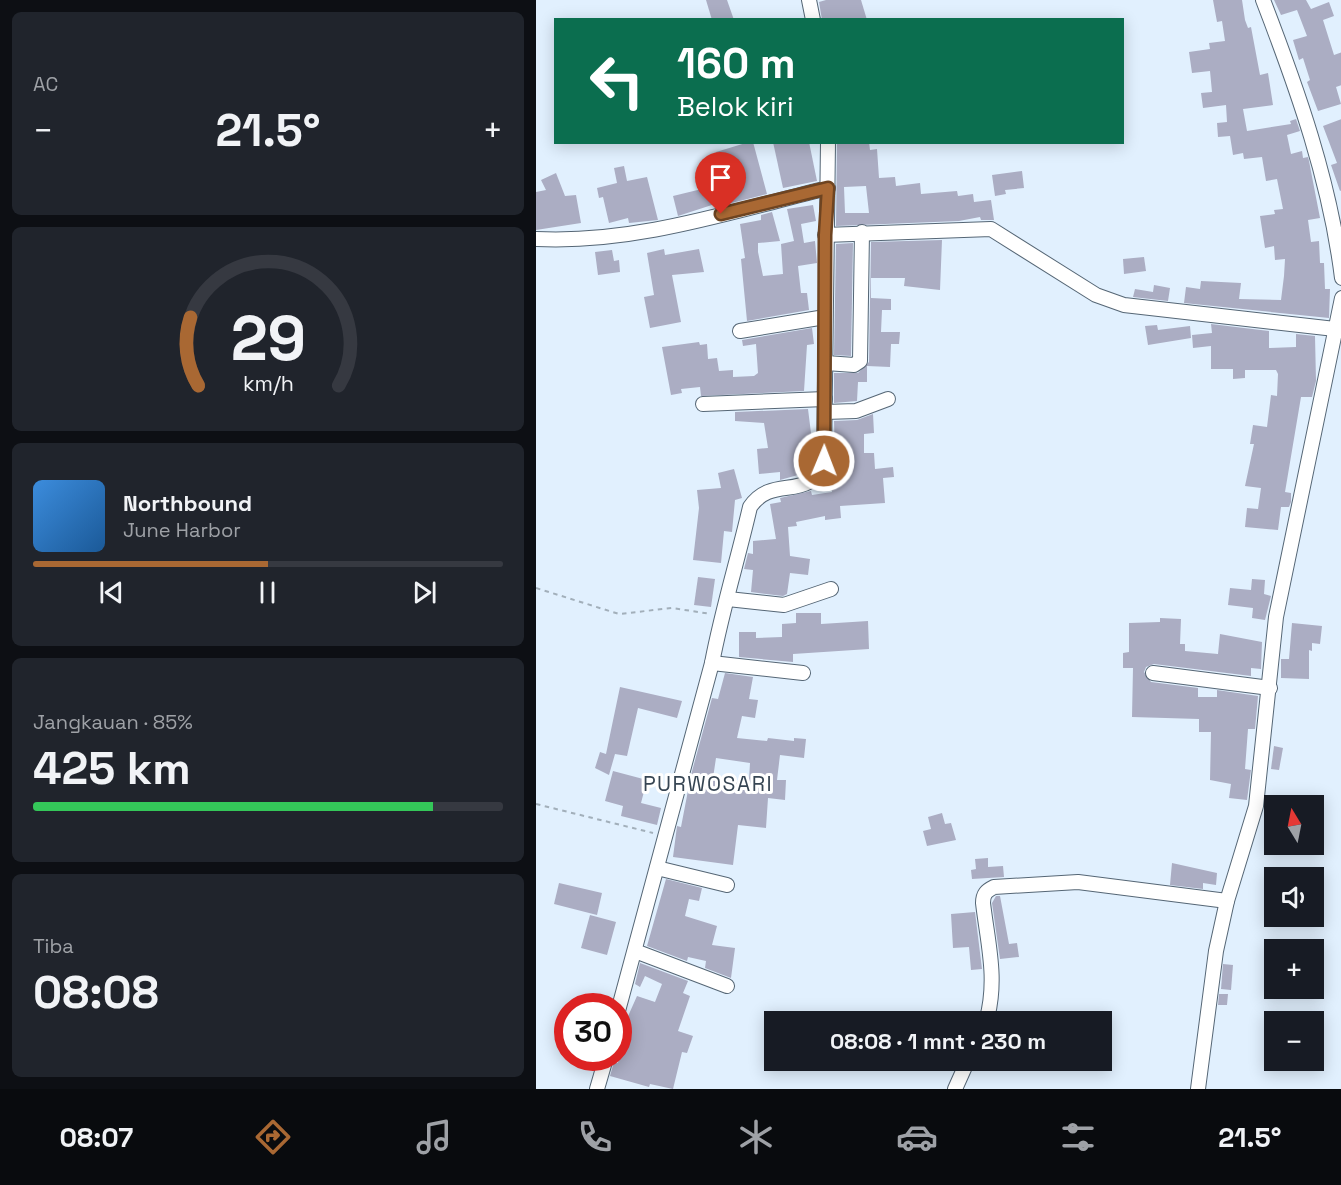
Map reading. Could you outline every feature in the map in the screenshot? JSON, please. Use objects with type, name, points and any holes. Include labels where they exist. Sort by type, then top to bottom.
[{"type":"street","points":[[809,0],[813,18]]},
{"type":"street","points":[[1263,0],[1304,109],[1320,165],[1342,278]]},
{"type":"street","points":[[623,993],[712,663],[721,615],[728,599],[750,507],[757,497],[765,492],[808,483],[819,476],[824,461],[825,235],[828,144]]},
{"type":"street","points":[[536,239],[566,240],[657,230],[828,188]]},
{"type":"street","points":[[825,235],[991,229],[1096,295],[1124,305],[1335,329]]},
{"type":"street","points":[[826,363],[854,365],[860,361],[862,232]]},
{"type":"street","points":[[1198,1089],[1210,986],[1227,901],[1256,806],[1276,617],[1342,298]]},
{"type":"street","points":[[740,331],[825,317]]},
{"type":"street","points":[[703,404],[825,405],[856,411],[888,399]]},
{"type":"street","points":[[728,599],[784,605],[832,589]]},
{"type":"street","points":[[712,663],[803,673]]},
{"type":"street","points":[[1153,673],[1270,688]]},
{"type":"street","points":[[657,868],[727,885]]},
{"type":"street","points":[[988,1011],[993,988],[983,895],[994,887],[1078,882],[1227,901]]},
{"type":"street","points":[[635,951],[727,986]]},
{"type":"street","points":[[597,1089],[602,1071]]},
{"type":"street","points":[[955,1089],[963,1071]]},
{"type":"path","points":[[536,588],[619,614],[672,608],[721,615]]},
{"type":"path","points":[[536,804],[665,836]]},
{"type":"building","points":[[706,0],[727,0],[733,18],[711,18]]},
{"type":"building","points":[[861,0],[866,18],[822,18],[819,2]]},
{"type":"building","points":[[1213,0],[1242,0],[1245,20],[1248,28],[1251,27],[1260,75],[1268,73],[1273,105],[1243,109],[1247,131],[1291,124],[1290,121],[1296,119],[1300,131],[1287,135],[1291,154],[1302,151],[1303,158],[1308,157],[1309,161],[1320,218],[1308,220],[1311,242],[1319,241],[1320,263],[1324,263],[1325,289],[1330,289],[1329,318],[1184,303],[1186,287],[1200,289],[1201,281],[1241,283],[1239,299],[1281,300],[1284,276],[1285,259],[1275,260],[1274,246],[1265,248],[1260,216],[1275,214],[1274,210],[1283,209],[1277,179],[1266,181],[1262,157],[1244,159],[1243,153],[1233,155],[1230,136],[1218,137],[1217,123],[1227,122],[1226,105],[1203,108],[1201,93],[1212,92],[1210,71],[1192,73],[1189,52],[1210,49],[1209,43],[1225,41],[1222,21],[1217,22]]},
{"type":"building","points":[[1274,0],[1306,0],[1311,9],[1329,2],[1334,16],[1323,20],[1334,55],[1342,52],[1342,85],[1336,87],[1341,104],[1318,111],[1307,82],[1310,80],[1303,58],[1299,60],[1293,40],[1307,36],[1297,10],[1281,15]]},
{"type":"building","points":[[1342,119],[1342,190],[1340,191],[1331,165],[1337,163],[1323,126]]},
{"type":"building","points":[[742,144],[754,144],[767,194],[716,207],[715,204],[678,216],[673,196],[710,187],[709,184],[727,179],[716,152]]},
{"type":"building","points":[[773,144],[809,144],[817,181],[783,188]]},
{"type":"building","points":[[837,144],[869,144],[870,150],[877,149],[879,178],[895,177],[896,186],[920,183],[921,194],[957,191],[958,196],[973,194],[974,202],[991,200],[994,220],[981,220],[980,217],[959,221],[836,226]],"holes":[[[866,186],[869,213],[845,213],[844,187]]]},
{"type":"building","points":[[624,166],[627,181],[647,177],[658,220],[629,223],[628,218],[609,223],[603,197],[599,198],[597,188],[617,183],[614,168]]},
{"type":"building","points":[[1022,171],[1024,188],[1005,190],[1006,194],[995,196],[992,175]]},
{"type":"building","points":[[556,173],[565,196],[576,195],[581,223],[536,230],[536,192],[546,190],[541,180]]},
{"type":"building","points":[[813,205],[816,221],[801,224],[804,243],[815,241],[817,263],[798,266],[801,293],[807,293],[809,310],[747,321],[741,259],[745,258],[740,224],[761,220],[761,215],[772,212],[780,241],[758,243],[758,252],[763,276],[783,274],[781,244],[794,241],[787,209]]},
{"type":"building","points":[[942,240],[940,290],[904,286],[905,278],[871,278],[871,298],[891,299],[891,310],[882,310],[881,332],[900,332],[899,344],[891,344],[890,367],[867,366],[867,382],[858,382],[857,401],[834,403],[834,373],[858,373],[869,362],[871,242]]},
{"type":"building","points":[[853,243],[851,356],[834,355],[836,244]]},
{"type":"building","points":[[664,249],[665,255],[699,249],[704,272],[672,275],[681,322],[650,328],[644,297],[654,295],[647,253]]},
{"type":"building","points":[[612,250],[614,261],[619,260],[620,272],[598,275],[595,252]]},
{"type":"building","points":[[1144,257],[1146,271],[1124,274],[1123,259]]},
{"type":"building","points":[[1154,285],[1170,288],[1168,301],[1133,297],[1135,289],[1153,292]]},
{"type":"building","points":[[1211,324],[1269,331],[1269,348],[1296,347],[1296,334],[1315,336],[1316,381],[1312,397],[1301,397],[1285,492],[1291,493],[1291,502],[1289,507],[1281,507],[1278,530],[1245,527],[1247,508],[1258,509],[1261,488],[1245,486],[1254,444],[1250,444],[1253,425],[1267,427],[1271,395],[1277,396],[1278,374],[1276,370],[1245,370],[1245,378],[1233,379],[1233,369],[1211,369],[1211,346],[1193,348],[1192,335],[1212,333]]},
{"type":"building","points":[[1157,325],[1158,330],[1190,326],[1191,338],[1148,345],[1145,326]]},
{"type":"building","points":[[812,328],[814,344],[807,345],[804,391],[701,396],[700,387],[681,389],[682,393],[671,395],[662,347],[699,342],[700,345],[707,344],[708,359],[717,358],[719,371],[733,370],[733,377],[754,376],[758,373],[756,344],[743,346],[742,340]]},
{"type":"building","points":[[808,409],[812,441],[799,443],[805,473],[780,480],[780,472],[759,474],[757,449],[768,448],[764,423],[735,421],[735,412]]},
{"type":"building","points":[[873,414],[874,433],[864,434],[864,453],[874,453],[875,469],[893,467],[894,477],[883,478],[885,503],[840,506],[841,518],[825,520],[825,516],[796,522],[797,526],[788,527],[790,556],[810,559],[808,575],[790,573],[787,594],[783,596],[751,592],[753,570],[744,569],[748,553],[753,554],[753,541],[776,539],[770,504],[781,502],[780,498],[811,491],[812,495],[832,492],[829,471],[835,454],[834,421],[857,420]]},
{"type":"building","points":[[734,469],[742,498],[735,500],[732,532],[724,531],[721,563],[693,560],[699,508],[697,490],[721,488],[718,473]]},
{"type":"building","points":[[698,577],[715,579],[711,607],[694,605]]},
{"type":"building","points":[[1252,579],[1265,580],[1264,594],[1271,596],[1265,620],[1252,618],[1253,608],[1228,605],[1230,588],[1251,590]]},
{"type":"building","points":[[796,613],[821,613],[821,624],[868,621],[869,649],[793,654],[793,662],[739,657],[739,632],[756,632],[756,638],[782,637],[782,624],[796,623]]},
{"type":"building","points":[[1160,618],[1181,619],[1180,644],[1185,644],[1185,651],[1218,654],[1220,634],[1262,642],[1261,669],[1251,668],[1251,676],[1154,664],[1146,667],[1144,672],[1151,682],[1198,688],[1198,697],[1217,697],[1217,690],[1258,696],[1255,729],[1248,729],[1245,769],[1251,770],[1247,800],[1229,798],[1231,784],[1210,780],[1211,732],[1199,732],[1199,719],[1132,717],[1133,668],[1123,668],[1123,653],[1129,652],[1129,623],[1160,622]]},
{"type":"building","points":[[1292,623],[1322,626],[1320,644],[1312,643],[1312,651],[1309,650],[1309,679],[1281,678],[1281,659],[1289,659]]},
{"type":"building","points":[[725,673],[753,677],[749,699],[758,700],[755,718],[742,716],[737,738],[767,741],[768,738],[794,741],[794,738],[806,739],[804,758],[780,755],[777,780],[786,780],[785,800],[768,798],[766,828],[738,825],[733,865],[673,857],[677,826],[681,827],[691,775],[712,698],[718,699]],"holes":[[[716,758],[750,763],[749,780],[739,779],[739,782],[713,778]]]},
{"type":"building","points":[[620,687],[682,701],[677,718],[638,708],[627,756],[615,754],[609,775],[595,768],[600,752],[606,754]]},
{"type":"building","points":[[1274,746],[1283,748],[1279,770],[1271,769]]},
{"type":"building","points":[[613,771],[647,780],[641,803],[661,808],[657,825],[621,816],[623,806],[605,801]]},
{"type":"building","points":[[942,813],[945,824],[951,823],[956,840],[927,846],[923,831],[931,829],[928,817]]},
{"type":"building","points":[[988,858],[988,867],[1003,866],[1004,877],[972,879],[971,870],[976,869],[975,859]]},
{"type":"building","points":[[1172,863],[1217,873],[1216,885],[1203,883],[1203,889],[1170,885]]},
{"type":"building","points":[[666,879],[702,888],[699,901],[689,899],[685,916],[717,926],[712,945],[735,948],[731,978],[705,968],[706,961],[688,957],[687,961],[647,946]]},
{"type":"building","points":[[559,883],[602,893],[597,915],[554,904]]},
{"type":"building","points":[[996,896],[1000,896],[1009,944],[1017,943],[1019,957],[1000,959],[992,903]]},
{"type":"building","points":[[975,912],[982,969],[971,970],[969,947],[953,948],[951,914]]},
{"type":"building","points":[[590,915],[616,922],[607,955],[581,948]]},
{"type":"building","points":[[640,963],[688,981],[683,993],[690,996],[678,1031],[693,1036],[687,1053],[682,1052],[673,1089],[650,1084],[649,1087],[610,1076],[611,1071],[632,1071],[632,1007],[637,996],[655,1002],[662,984],[645,976],[640,987],[635,984]]},
{"type":"building","points":[[1223,964],[1233,965],[1231,990],[1221,989]]},
{"type":"building","points":[[1219,994],[1228,994],[1227,1005],[1218,1005]]},
{"type":"district","name":"PURWOSARI","points":[[708,783]]},
{"type":"route","points":[[721,214],[828,188],[825,235],[824,461]]}]
